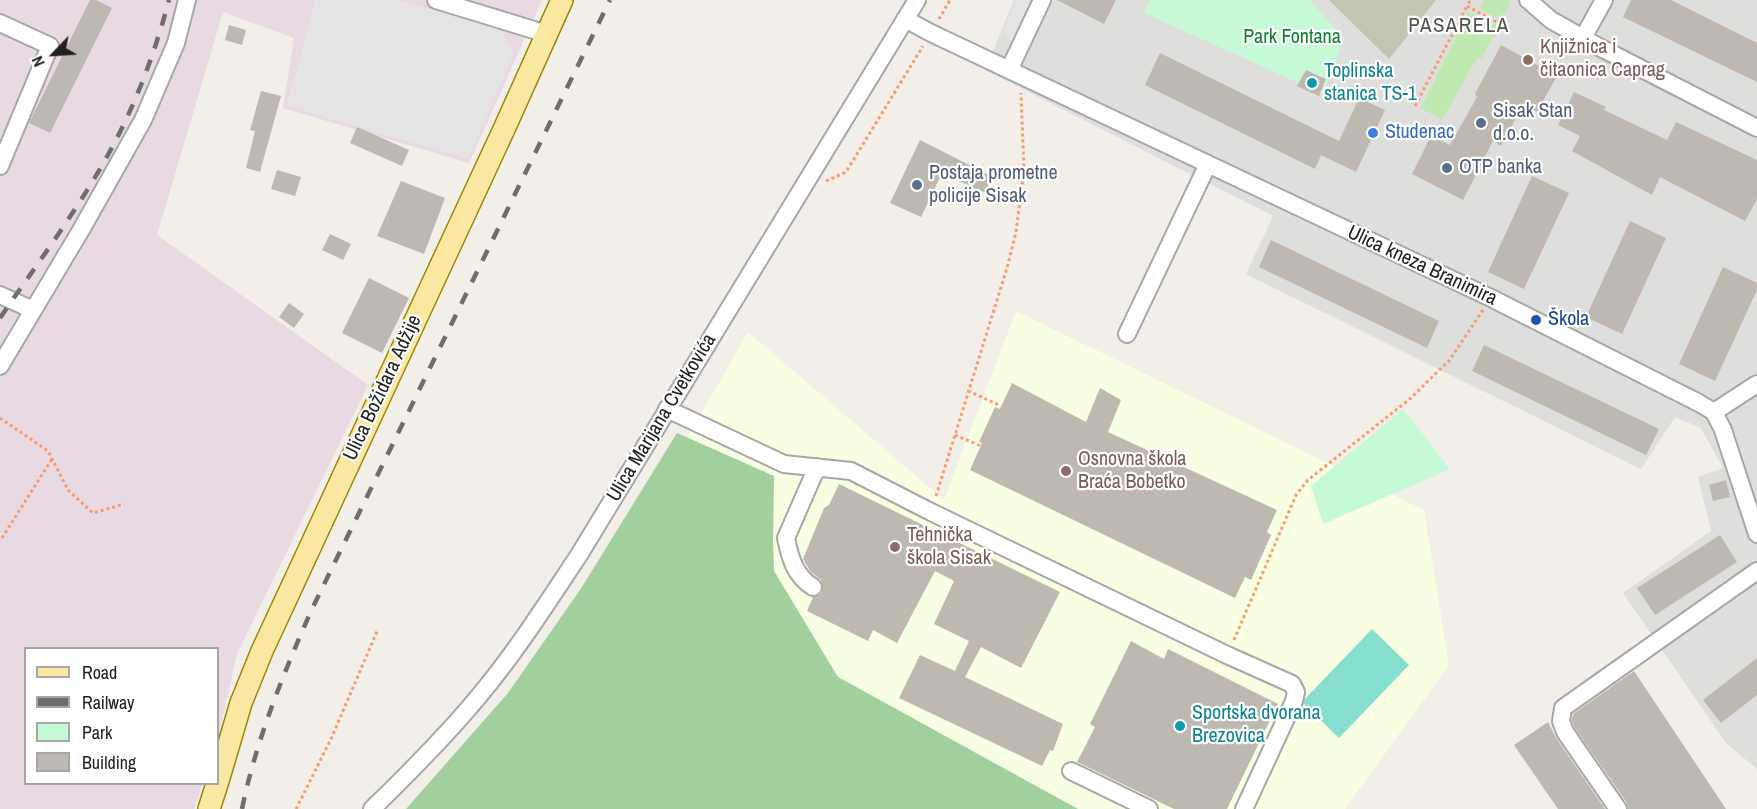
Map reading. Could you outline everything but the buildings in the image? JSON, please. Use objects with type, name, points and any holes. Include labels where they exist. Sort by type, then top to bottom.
[{"type":"main road","name":"Ulica Božidara Adžije","points":[[219,775],[241,703],[262,651],[562,0]]},
{"type":"main road","name":"Ulica Božidara Adžije","points":[[209,809],[216,785]]},
{"type":"street","points":[[0,366],[143,120],[176,43],[187,0]]},
{"type":"street","points":[[436,0],[548,34]]},
{"type":"street","name":"Ulica Marijana Cvetkovića","points":[[372,809],[479,696],[520,642],[579,555],[916,0]]},
{"type":"street","points":[[1016,73],[1042,0]]},
{"type":"street","points":[[1528,0],[1551,20],[1582,38],[1757,128]]},
{"type":"street","points":[[1582,38],[1604,0]]},
{"type":"street","name":"Ulica kneza Branimira","points":[[905,19],[1491,298],[1654,379],[1714,412]]},
{"type":"street","points":[[0,23],[50,46],[0,166]]},
{"type":"street","points":[[1127,334],[1208,164]]},
{"type":"street","points":[[0,295],[33,310]]},
{"type":"street","points":[[1757,384],[1714,412],[1730,448],[1757,534]]},
{"type":"street","points":[[667,409],[784,464],[851,471],[1227,655],[1292,684],[1296,693],[1285,723],[1244,809]]},
{"type":"street","points":[[813,587],[796,571],[786,538],[817,467]]},
{"type":"street","points":[[1618,809],[1562,727],[1563,708],[1757,571]]},
{"type":"street","points":[[1071,771],[1149,809]]},
{"type":"path","points":[[821,183],[846,172],[950,0]]},
{"type":"path","points":[[1415,106],[1470,0]]},
{"type":"path","points":[[1467,6],[1500,24]]},
{"type":"path","points":[[931,512],[1007,268],[1016,232],[1024,170],[1016,73]]},
{"type":"path","points":[[1227,655],[1296,495],[1308,480],[1411,398],[1442,367],[1491,298]]},
{"type":"path","points":[[968,391],[1001,406]]},
{"type":"path","points":[[0,418],[48,451],[68,490],[93,513],[124,504]]},
{"type":"path","points":[[955,435],[981,446]]},
{"type":"path","points":[[2,538],[52,459]]},
{"type":"path","points":[[296,809],[331,739],[378,629]]},
{"type":"shaded area","points":[[0,0],[542,0],[469,163],[283,108],[294,38],[223,12],[157,235],[368,385],[237,654],[219,733],[219,647],[24,647],[24,785],[203,785],[194,809],[0,809]]},
{"type":"shaded area","points":[[315,0],[397,0],[498,27],[514,53],[468,159],[287,106]]},
{"type":"shaded area","points":[[1014,0],[1757,0],[1757,769],[1726,743],[1623,593],[1711,531],[1698,477],[1723,468],[1701,428],[1675,417],[1641,469],[1246,274],[1273,216],[985,70]]},
{"type":"shaded area","points":[[1017,0],[1032,0],[1012,42],[1003,29]]},
{"type":"shaded area","points":[[1329,0],[1436,0],[1389,59]]},
{"type":"shaded area","points":[[1016,311],[1424,510],[1449,665],[1345,809],[1075,809],[831,692],[683,445],[748,332],[944,500]]},
{"type":"shaded area","points":[[1372,629],[1409,665],[1339,738],[1302,702]]},
{"type":"green space","name":"Park Fontana","points":[[1150,0],[1310,0],[1344,39],[1323,94],[1144,13]]},
{"type":"green space","points":[[1484,0],[1508,0],[1510,3],[1502,20],[1480,9]]},
{"type":"green space","points":[[1468,12],[1499,26],[1481,59],[1477,58],[1442,120],[1421,108]]},
{"type":"green space","points":[[1403,409],[1450,469],[1323,524],[1311,486]]},
{"type":"green space","points":[[677,433],[774,476],[774,571],[838,677],[1078,809],[406,809],[508,693],[582,587]]},
{"type":"railway","points":[[0,318],[70,216],[109,153],[144,79],[169,0]]},
{"type":"railway","points":[[242,809],[263,733],[311,611],[610,0]]},
{"type":"place","name":"Knjižnica i čitaonica Caprag","points":[[1528,60]]},
{"type":"place","name":"Toplinska stanica TS-1","points":[[1312,83]]},
{"type":"place","name":"Sisak Stan d.o.o.","points":[[1481,123]]},
{"type":"place","name":"Studenac","points":[[1373,133]]},
{"type":"place","name":"OTP banka","points":[[1447,168]]},
{"type":"place","name":"Postaja prometne policije Sisak","points":[[917,185]]},
{"type":"place","name":"Škola","points":[[1536,320]]},
{"type":"place","name":"Osnovna škola Braća Bobetko","points":[[1066,471]]},
{"type":"place","name":"Tehnička škola Sisak","points":[[895,547]]},
{"type":"place","name":"Sportska dvorana Brezovica","points":[[1180,726]]},
{"type":"district","name":"PASARELA","points":[[1459,26]]}]
